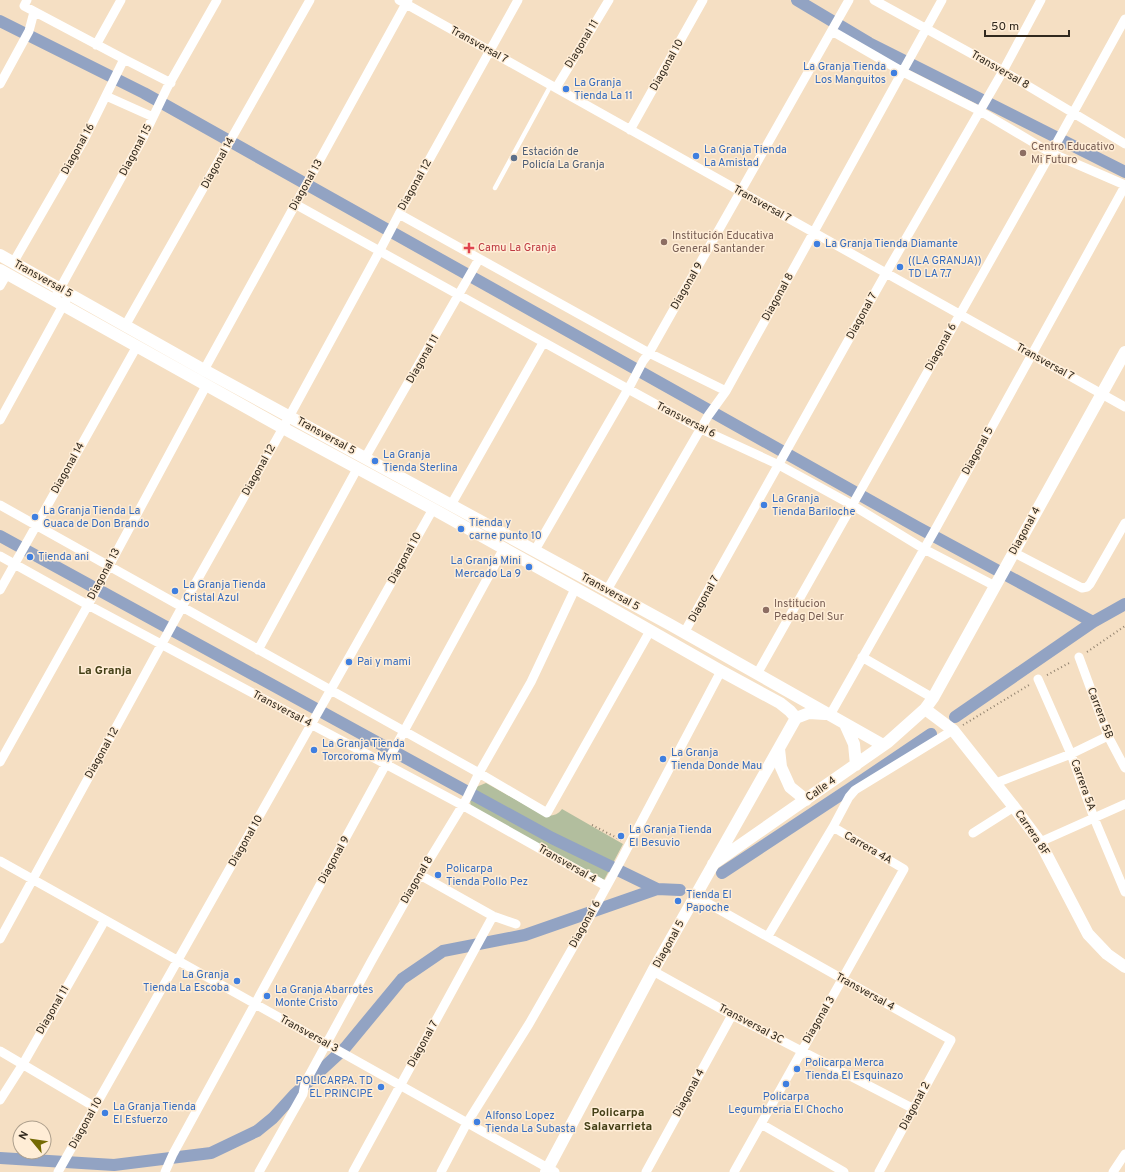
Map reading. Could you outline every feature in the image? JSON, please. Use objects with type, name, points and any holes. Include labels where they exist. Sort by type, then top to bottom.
[{"type":"street","points":[[96,45],[121,0]]},
{"type":"street","name":"Diagonal 15","points":[[58,302],[169,85],[217,0]]},
{"type":"street","name":"Diagonal 14","points":[[125,326],[310,0]]},
{"type":"street","name":"Diagonal 12","points":[[0,939],[180,610],[283,428],[399,214],[518,0]]},
{"type":"street","name":"Diagonal 11","points":[[553,87],[609,0]]},
{"type":"street","name":"Diagonal 10","points":[[630,130],[703,0]]},
{"type":"street","name":"Transversal 8","points":[[874,0],[1003,71],[1125,144]]},
{"type":"street","name":"Diagonal 8","points":[[607,590],[708,416],[726,391],[942,0]]},
{"type":"street","name":"Diagonal 7","points":[[684,633],[886,274],[1003,71],[1041,0]]},
{"type":"street","name":"Transversal 7","points":[[404,1],[553,87],[1125,407]]},
{"type":"street","name":"Diagonal 13","points":[[204,370],[404,1]]},
{"type":"street","points":[[25,3],[34,12],[124,59],[169,85]]},
{"type":"street","name":"Diagonal 9","points":[[534,550],[643,361],[649,354],[847,3]]},
{"type":"street","points":[[0,84],[29,31],[34,12]]},
{"type":"street","name":"Diagonal 6","points":[[757,674],[1074,113],[1125,19]]},
{"type":"street","points":[[833,29],[903,71],[981,109],[1052,151],[1125,185]]},
{"type":"street","name":"Diagonal 16","points":[[13,263],[84,140],[124,59]]},
{"type":"street","points":[[106,96],[153,117]]},
{"type":"street","name":"Diagonal 5","points":[[829,715],[926,546],[1125,185]]},
{"type":"street","name":"Transversal 6","points":[[296,201],[381,248],[459,296],[543,343],[629,387],[701,429],[780,463],[855,501],[926,546],[999,578]]},
{"type":"street","points":[[399,214],[649,354],[726,391]]},
{"type":"street","name":"Transversal 5","points":[[0,255],[204,370],[607,590],[883,745]]},
{"type":"street","name":"Diagonal 11","points":[[366,458],[479,259]]},
{"type":"street","points":[[0,286],[3,272]]},
{"type":"street","name":"Transversal 5","points":[[3,272],[206,386],[504,548],[780,703],[796,718]]},
{"type":"street","points":[[0,420],[58,302]]},
{"type":"street","points":[[451,505],[543,343]]},
{"type":"street","name":"Diagonal 14","points":[[0,590],[136,346]]},
{"type":"street","name":"Diagonal 4","points":[[925,709],[933,698],[1125,352]]},
{"type":"street","name":"Diagonal 13","points":[[0,762],[89,603],[206,386]]},
{"type":"street","points":[[258,650],[357,469]]},
{"type":"street","points":[[0,505],[108,566],[180,610],[258,650],[329,693],[404,731],[478,777],[547,813],[650,631]]},
{"type":"street","name":"Diagonal 10","points":[[60,1169],[433,509]]},
{"type":"street","points":[[1013,552],[1082,588],[1087,587],[1125,522]]},
{"type":"street","name":"Diagonal 9","points":[[165,1172],[173,1154],[504,548]]},
{"type":"street","name":"Transversal 4","points":[[0,556],[16,562],[89,603],[314,721],[387,762],[465,801],[606,886]]},
{"type":"street","name":"Diagonal 8","points":[[259,1172],[302,1094],[304,1083],[325,1044],[420,875],[465,801],[530,682],[575,589]]},
{"type":"street","points":[[862,657],[933,698]]},
{"type":"street","name":"Carrera 5B","points":[[1079,658],[1108,736],[1125,768]]},
{"type":"street","name":"Diagonal 6","points":[[442,1172],[467,1123],[530,1024],[597,904],[721,671]]},
{"type":"street","name":"Carrera 5A","points":[[1038,679],[1071,754],[1094,818],[1125,892]]},
{"type":"street","name":"Carrera 8F","points":[[925,709],[953,730],[996,783],[1040,842],[1088,934],[1107,954],[1125,967]]},
{"type":"street","name":"Calle 4","points":[[711,868],[883,745],[925,709]]},
{"type":"street","points":[[796,718],[809,713],[829,715]]},
{"type":"street","name":"Diagonal 5","points":[[549,1171],[653,971],[796,718]]},
{"type":"street","points":[[845,724],[854,744],[856,764]]},
{"type":"street","name":"Calle 4","points":[[833,827],[849,797],[855,790],[953,730]]},
{"type":"street","points":[[996,783],[1071,754],[1108,736]]},
{"type":"street","points":[[779,749],[781,767],[790,787],[806,800]]},
{"type":"street","points":[[1040,842],[1125,804]]},
{"type":"street","points":[[973,833],[1014,807]]},
{"type":"street","points":[[768,936],[833,827]]},
{"type":"street","name":"Carrera 4A","points":[[833,827],[904,869]]},
{"type":"street","name":"Transversal 3","points":[[0,861],[467,1123],[549,1171]]},
{"type":"street","name":"Diagonal 3","points":[[734,1172],[904,869]]},
{"type":"street","points":[[420,875],[493,916],[516,924]]},
{"type":"street","name":"Transversal 4","points":[[698,891],[768,936],[951,1040]]},
{"type":"street","name":"Diagonal 7","points":[[353,1172],[493,916]]},
{"type":"street","name":"Diagonal 11","points":[[0,1100],[23,1064],[105,920]]},
{"type":"street","name":"Transversal 3C","points":[[653,971],[732,1015],[914,1109]]},
{"type":"street","name":"Diagonal 4","points":[[646,1172],[732,1015]]},
{"type":"street","name":"Diagonal 2","points":[[879,1172],[951,1040]]},
{"type":"street","points":[[0,1051],[95,1107]]},
{"type":"street","points":[[761,1124],[844,1172]]},
{"type":"street","points":[[1113,1172],[1125,1154]]},
{"type":"lane","points":[[494,188],[553,87]]},
{"type":"path","points":[[592,825],[629,844]]},
{"type":"green space","points":[[486,783],[543,815],[554,815],[562,809],[623,844],[604,880],[471,809],[470,799],[476,787]]},
{"type":"waterway","points":[[797,0],[869,43],[1125,172]]},
{"type":"waterway","points":[[0,21],[144,93],[917,527],[1093,622]]},
{"type":"waterway","points":[[0,536],[552,838],[657,889]]},
{"type":"waterway","points":[[955,717],[1093,622],[1125,604]]},
{"type":"waterway","points":[[722,873],[931,734]]},
{"type":"waterway","points":[[0,1158],[114,1165],[211,1153],[257,1131],[273,1118],[294,1095],[345,1048],[402,979],[443,951],[525,935],[657,889],[680,890]]},
{"type":"place","name":"La Granja Tienda Los Manguitos","points":[[894,73]]},
{"type":"place","name":"La Granja Tienda La 11","points":[[566,89]]},
{"type":"place","name":"Centro Educativo Mi Futuro","points":[[1023,153]]},
{"type":"place","name":"La Granja Tienda La Amistad","points":[[696,156]]},
{"type":"place","name":"Estación de Policía La Granja","points":[[514,158]]},
{"type":"place","name":"Institución Educativa General Santander","points":[[664,242]]},
{"type":"place","name":"La Granja Tienda Diamante","points":[[817,244]]},
{"type":"place","name":"Camu La Granja","points":[[469,248]]},
{"type":"place","name":"((LA GRANJA)) TD LA 7.7","points":[[900,267]]},
{"type":"place","name":"La Granja Tienda Sterlina","points":[[375,461]]},
{"type":"place","name":"La Granja Tienda Bariloche","points":[[764,505]]},
{"type":"place","name":"La Granja Tienda La Guaca de Don Brando","points":[[35,517]]},
{"type":"place","name":"Tienda y carne punto 10","points":[[461,529]]},
{"type":"place","name":"Tienda ani","points":[[30,557]]},
{"type":"place","name":"La Granja Mini Mercado La 9","points":[[529,567]]},
{"type":"place","name":"La Granja Tienda Cristal Azul","points":[[175,591]]},
{"type":"place","name":"Institucion Pedag Del Sur","points":[[766,610]]},
{"type":"place","name":"Pai y mami","points":[[349,662]]},
{"type":"place","name":"La Granja Tienda Torcoroma Mym","points":[[314,750]]},
{"type":"place","name":"La Granja Tienda Donde Mau","points":[[663,759]]},
{"type":"place","name":"La Granja Tienda El Besuvio","points":[[621,836]]},
{"type":"place","name":"Policarpa Tienda Pollo Pez","points":[[438,875]]},
{"type":"place","name":"Tienda El Papoche","points":[[678,901]]},
{"type":"place","name":"La Granja Tienda La Escoba","points":[[237,981]]},
{"type":"place","name":"La Granja Abarrotes Monte Cristo","points":[[267,996]]},
{"type":"place","name":"Policarpa Merca Tienda El Esquinazo","points":[[797,1069]]},
{"type":"place","name":"Policarpa Legumbreria El Chocho","points":[[786,1084]]},
{"type":"place","name":"POLICARPA. TD EL PRINCIPE","points":[[381,1087]]},
{"type":"place","name":"La Granja Tienda El Esfuerzo","points":[[105,1113]]},
{"type":"place","name":"Alfonso Lopez Tienda La Subasta","points":[[477,1122]]},
{"type":"district","name":"La Granja","points":[[105,671]]},
{"type":"district","name":"Policarpa Salavarrieta","points":[[618,1120]]}]
